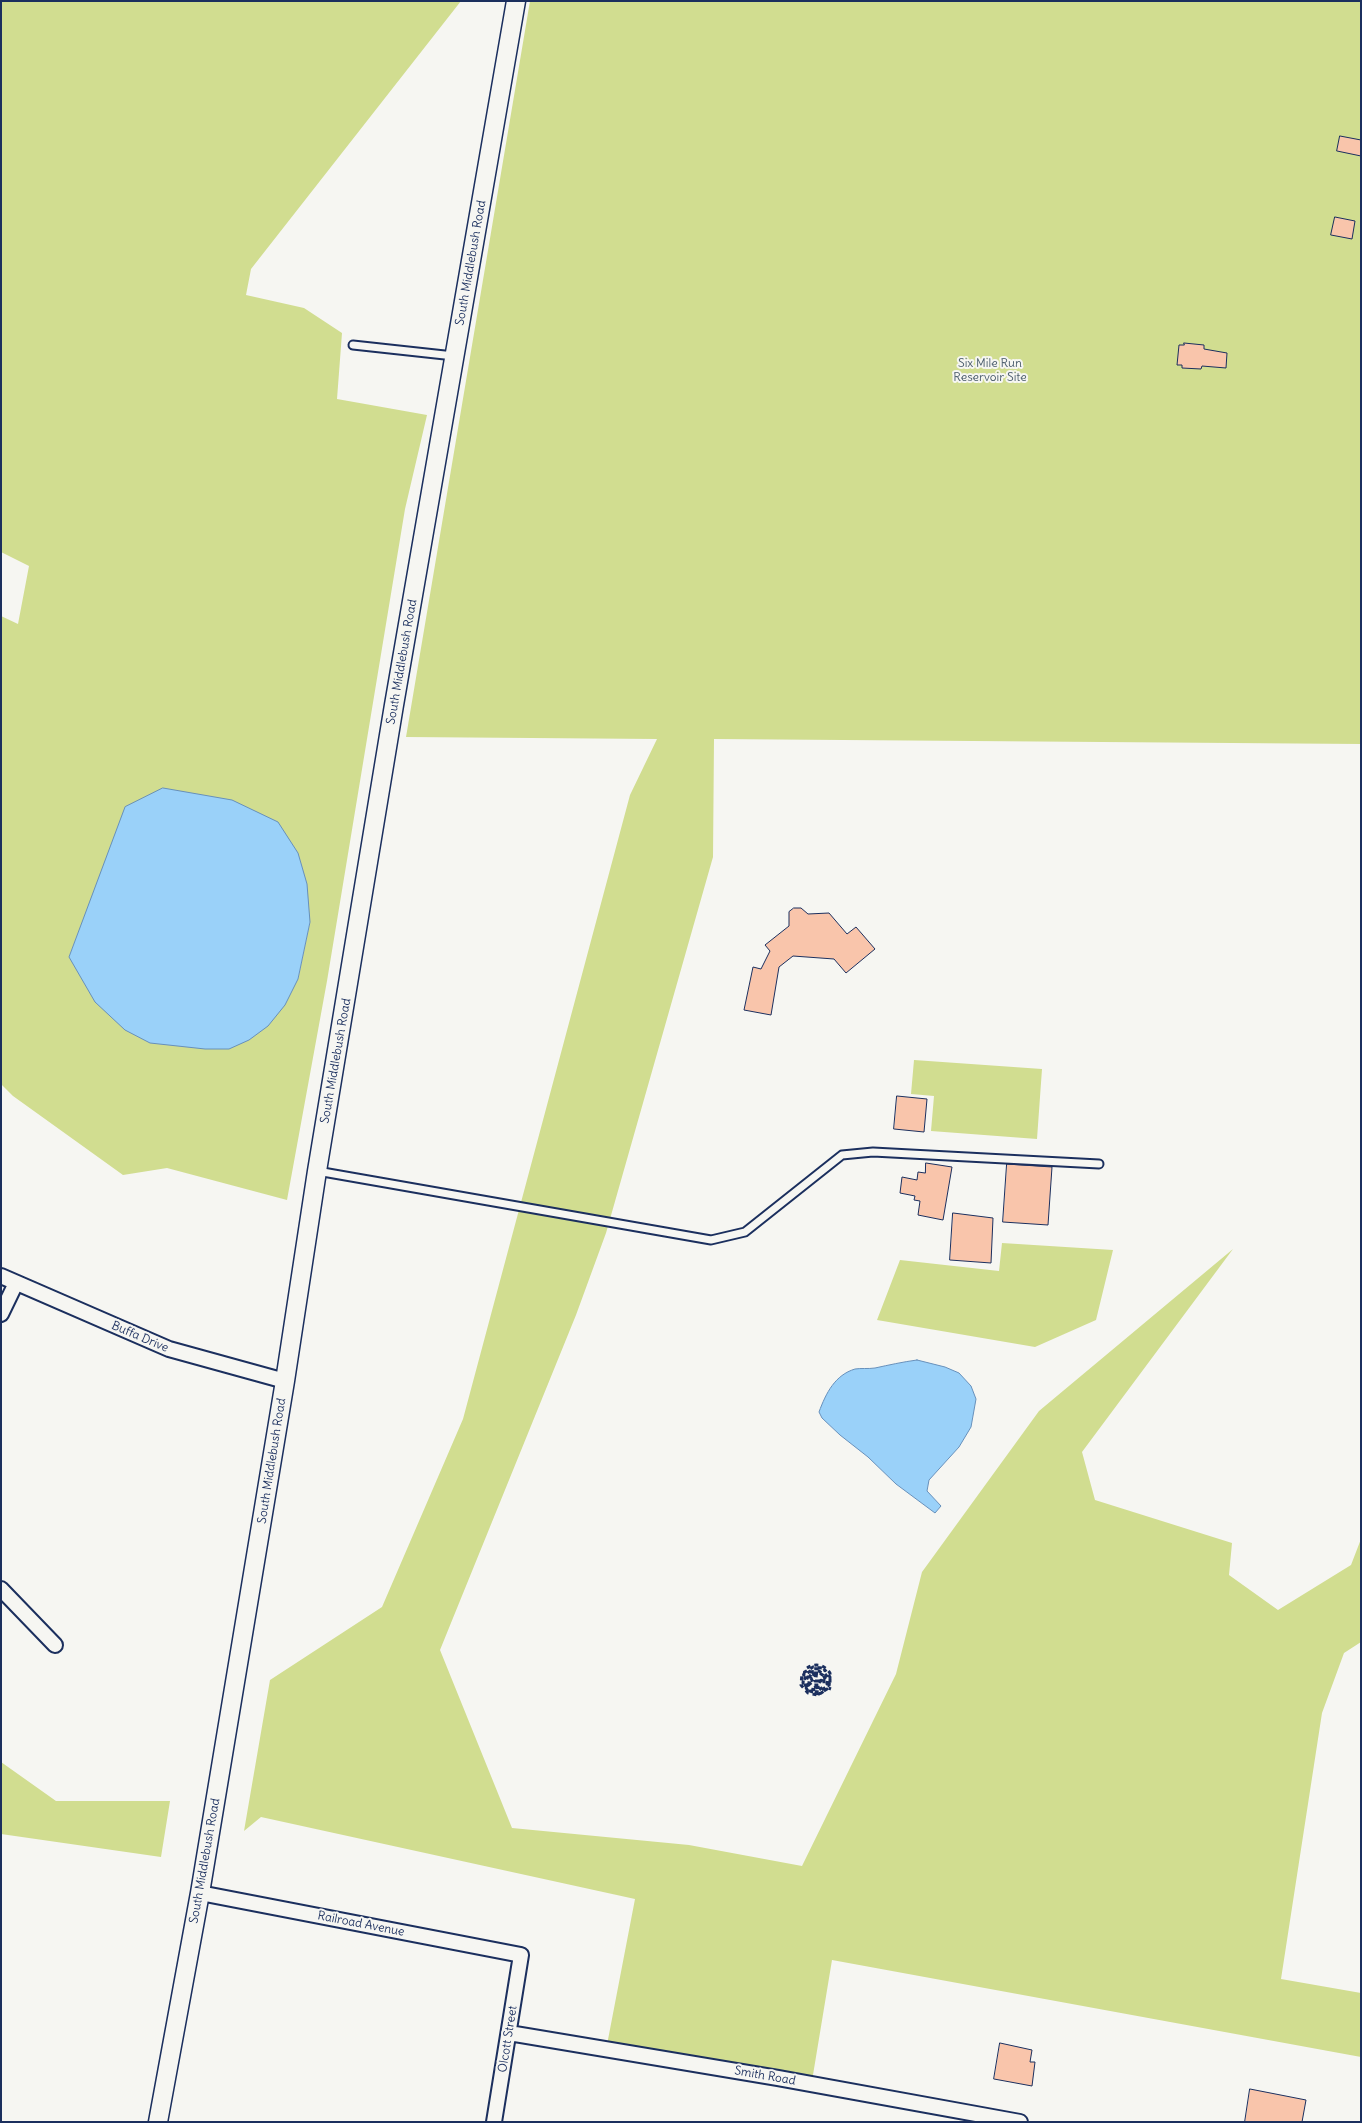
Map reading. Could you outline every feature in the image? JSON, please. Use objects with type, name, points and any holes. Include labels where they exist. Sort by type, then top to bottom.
[{"type":"street","name":"South Middlebush Road","points":[[158,2122],[200,1893],[396,695],[516,1]]},
{"type":"street","name":"Buffa Drive","points":[[1,1276],[168,1349],[285,1381]]},
{"type":"street","points":[[1,1314],[16,1284]]},
{"type":"street","points":[[1,1589],[55,1644]]},
{"type":"street","name":"Railroad Avenue","points":[[200,1893],[521,1956]]},
{"type":"street","name":"Olcott Street","points":[[494,2122],[521,1956]]},
{"type":"street","name":"Smith Road","points":[[508,2033],[778,2078],[1020,2122]]},
{"type":"lane","points":[[353,345],[454,356]]},
{"type":"lane","points":[[317,1171],[711,1240],[745,1232],[842,1155],[873,1152],[1099,1164]]},
{"type":"path","points":[[818,1681],[824,1683],[822,1674],[820,1675],[822,1681],[818,1676],[812,1676],[819,1672],[809,1675],[808,1683],[810,1686],[812,1686],[811,1678],[814,1685],[820,1684],[813,1688],[823,1687],[819,1690],[814,1690],[807,1685],[806,1680],[810,1672],[819,1671],[823,1674],[827,1684],[828,1678],[823,1671],[825,1670],[830,1677],[828,1686],[830,1686],[830,1673],[823,1666],[813,1665],[804,1670],[805,1672],[813,1667],[822,1668],[813,1668],[806,1674],[804,1682],[808,1691],[803,1683],[804,1674],[802,1674],[801,1685],[808,1694],[818,1696],[828,1689],[819,1694],[810,1691],[818,1692],[826,1687],[831,1689]]},
{"type":"green space","points":[[1,1],[461,1],[251,269],[246,295],[304,308],[342,333],[337,399],[427,415],[405,509],[327,981],[287,1200],[167,1168],[123,1175],[13,1096],[1,1084],[1,616],[18,624],[29,566],[1,552]],"holes":[[[310,922],[298,979],[69,957],[79,931]]]},
{"type":"green space","name":"Six Mile Run Reservoir Site","points":[[530,1],[1361,1],[1361,744],[714,739],[713,857],[606,1233],[576,1315],[440,1650],[512,1828],[689,1845],[802,1866],[896,1674],[922,1572],[1039,1411],[1233,1249],[1082,1452],[1095,1500],[1232,1543],[1229,1575],[1278,1610],[1351,1565],[1361,1539],[1361,1642],[1344,1653],[1322,1713],[1281,1979],[1361,1993],[1361,2057],[832,1960],[811,2087],[606,2050],[635,1899],[261,1817],[244,1831],[270,1680],[382,1607],[463,1419],[630,795],[657,739],[406,737]]},
{"type":"green space","points":[[914,1060],[1042,1069],[1037,1139],[931,1131],[934,1096],[911,1094]]},
{"type":"green space","points":[[1002,1243],[1113,1250],[1096,1320],[1035,1347],[877,1320],[900,1260],[999,1271]]},
{"type":"green space","points":[[1,1762],[56,1801],[170,1801],[161,1857],[1,1834]]},
{"type":"water","points":[[163,788],[232,800],[278,822],[298,853],[307,884],[310,922],[298,979],[285,1005],[268,1026],[249,1040],[229,1049],[205,1049],[150,1043],[125,1030],[95,1002],[69,957],[125,807]]},
{"type":"water","points":[[917,1360],[945,1367],[959,1373],[971,1386],[976,1399],[971,1427],[959,1447],[929,1480],[927,1491],[941,1506],[935,1513],[896,1484],[868,1457],[840,1435],[822,1418],[819,1412],[832,1386],[848,1372],[855,1369],[875,1368]]},
{"type":"building","points":[[1340,136],[1361,140],[1361,156],[1337,151]]},
{"type":"building","points":[[1335,217],[1355,221],[1352,239],[1331,235]]},
{"type":"building","points":[[1184,343],[1204,345],[1204,349],[1227,353],[1226,368],[1202,366],[1201,369],[1182,368],[1182,365],[1177,365],[1179,345],[1184,345]]},
{"type":"building","points":[[794,908],[801,908],[808,914],[829,913],[847,934],[856,927],[875,949],[846,973],[834,959],[793,956],[779,967],[771,1015],[744,1010],[753,967],[761,969],[770,951],[765,945],[789,926],[789,912]]},
{"type":"building","points":[[897,1096],[927,1099],[924,1132],[894,1129]]},
{"type":"building","points":[[926,1163],[952,1167],[943,1220],[918,1215],[920,1201],[914,1200],[915,1196],[900,1193],[902,1177],[917,1180],[918,1172],[925,1173]]},
{"type":"building","points":[[1007,1164],[1052,1167],[1048,1225],[1003,1222]]},
{"type":"building","points":[[953,1213],[993,1218],[991,1263],[950,1260]]},
{"type":"building","points":[[1000,2043],[1032,2050],[1030,2062],[1035,2062],[1032,2086],[994,2079]]},
{"type":"building","points":[[1250,2089],[1306,2100],[1302,2122],[1245,2122]]}]
